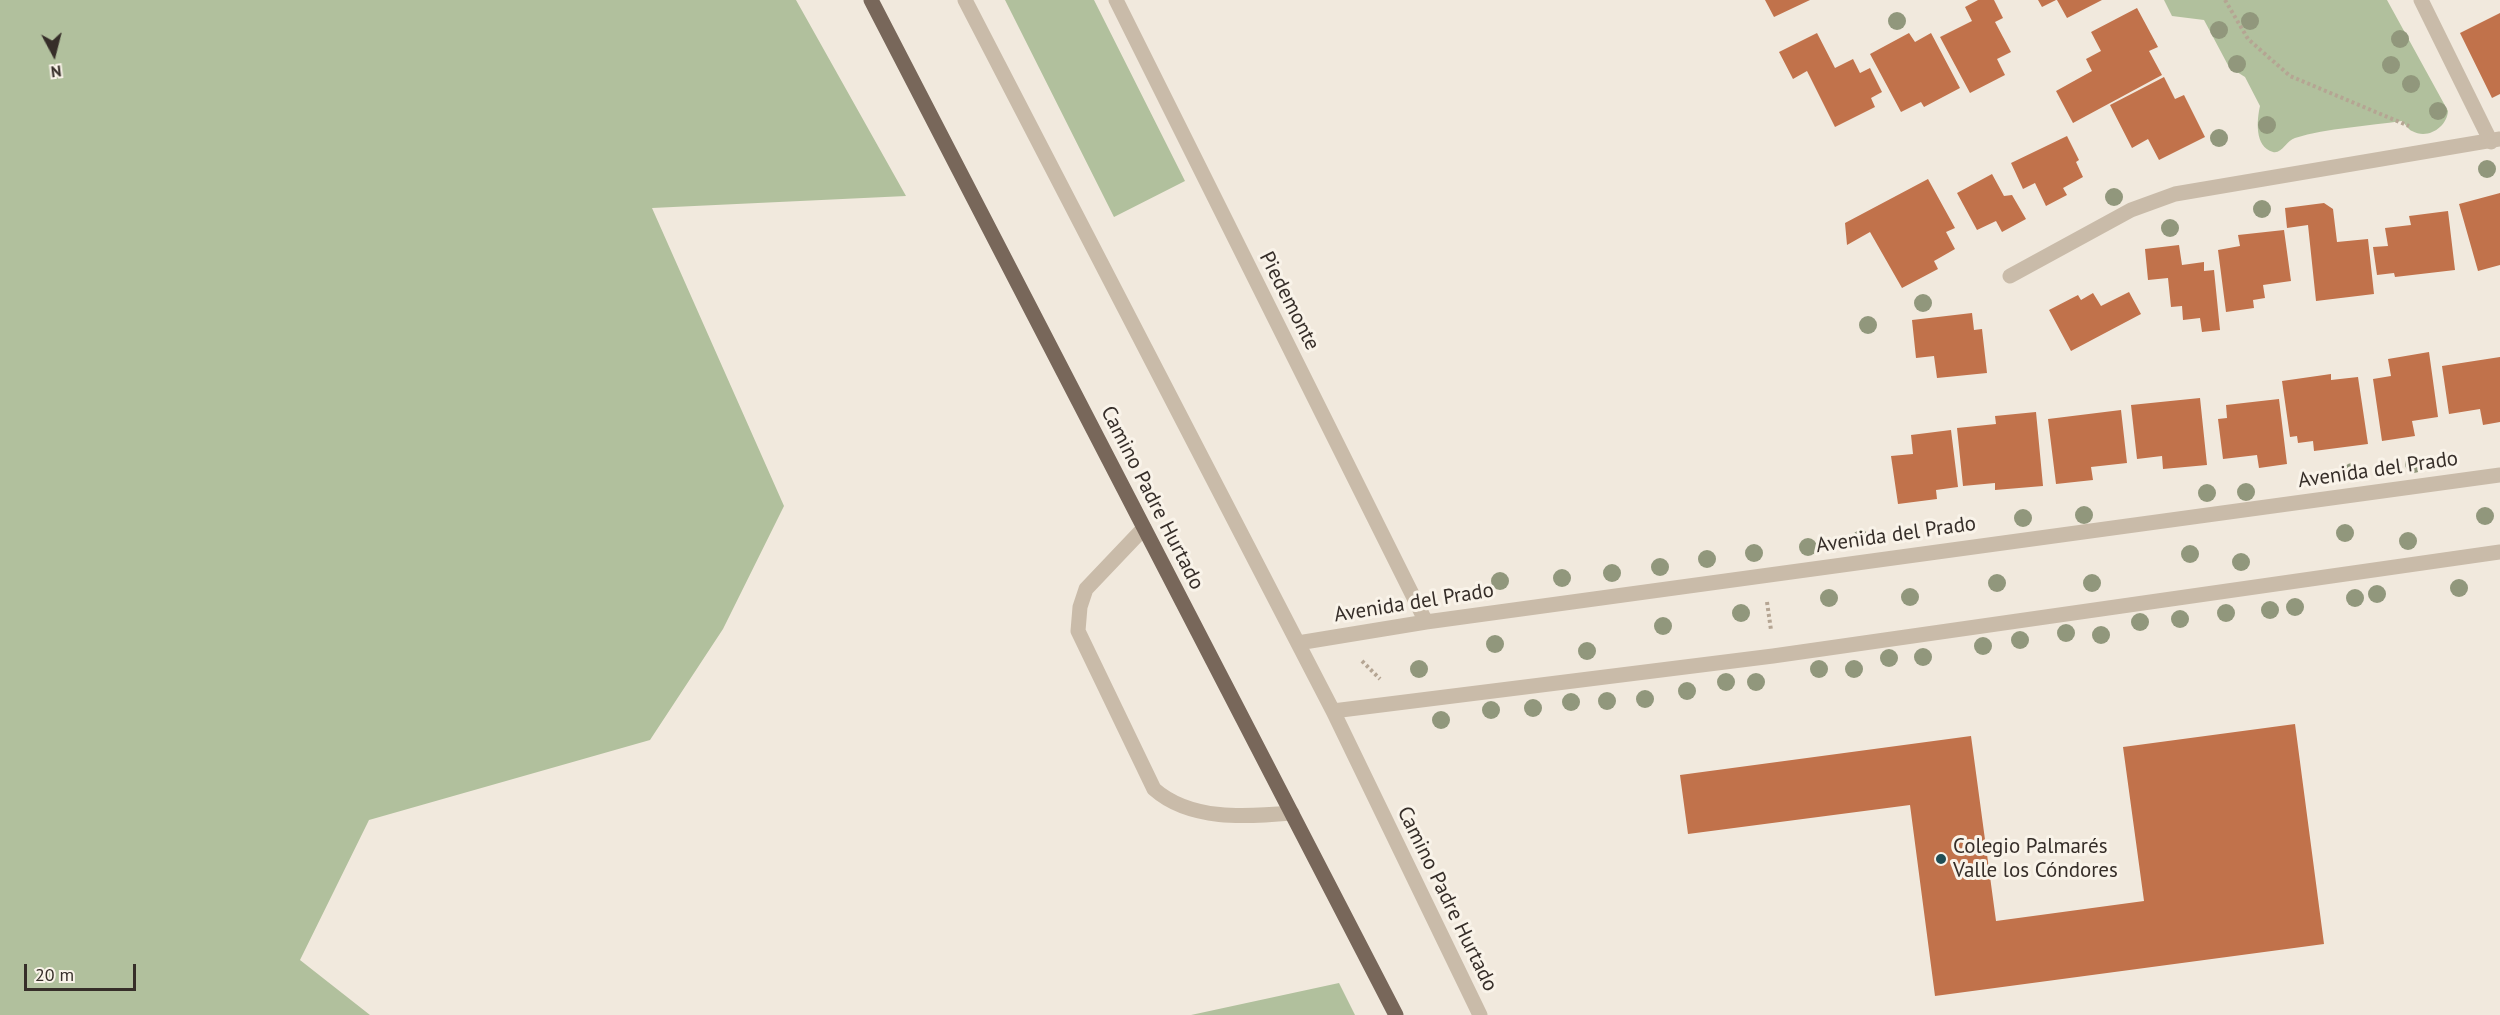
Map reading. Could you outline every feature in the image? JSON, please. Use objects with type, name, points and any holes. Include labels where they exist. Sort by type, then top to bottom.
[{"type":"main road","name":"Camino Padre Hurtado","points":[[871,0],[1396,1015]]},
{"type":"street","name":"Camino Padre Hurtado","points":[[965,0],[1333,711],[1480,1015]]},
{"type":"street","name":"Piedemonte","points":[[1116,0],[1426,622]]},
{"type":"street","points":[[2010,276],[2131,210],[2175,194],[2496,140],[2421,0]]},
{"type":"street","name":"Avenida del Prado","points":[[1298,643],[1426,622],[2500,475]]},
{"type":"street","points":[[1144,528],[1086,589],[1080,607],[1077,631],[1154,789],[1168,801],[1189,809],[1250,816],[1292,813]]},
{"type":"street","points":[[1333,711],[1773,656],[2500,552]]},
{"type":"path","points":[[2225,0],[2248,39],[2290,76],[2417,129]]},
{"type":"path","points":[[1766,596],[1771,631]]},
{"type":"path","points":[[1356,655],[1385,684]]},
{"type":"green space","points":[[0,0],[796,0],[906,196],[652,208],[784,506],[723,629],[650,740],[369,820],[300,960],[370,1015],[0,1015]]},
{"type":"green space","points":[[1005,0],[1094,0],[1185,181],[1114,217]]},
{"type":"green space","points":[[2164,0],[2387,0],[2448,111],[2447,117],[2440,127],[2430,133],[2412,131],[2402,121],[2307,135],[2292,139],[2279,151],[2273,152],[2263,145],[2260,139],[2258,118],[2260,106],[2245,77],[2229,67],[2204,20],[2172,16]]},
{"type":"green space","points":[[1339,983],[1355,1015],[1191,1015]]},
{"type":"building","points":[[1765,0],[1810,0],[1774,17]]},
{"type":"building","points":[[1978,0],[1994,0],[2003,18],[1995,22],[2011,52],[1997,59],[2005,75],[1970,93],[1940,37],[1972,21],[1965,7]]},
{"type":"building","points":[[2038,0],[2056,0],[2042,7]]},
{"type":"building","points":[[2057,0],[2102,0],[2067,18]]},
{"type":"building","points":[[2137,8],[2158,47],[2149,51],[2162,75],[2073,123],[2056,91],[2092,71],[2086,59],[2101,51],[2091,32]]},
{"type":"building","points":[[2500,13],[2500,94],[2492,98],[2460,33]]},
{"type":"building","points":[[1817,33],[1835,68],[1853,59],[1860,73],[1870,68],[1882,92],[1871,98],[1875,107],[1835,127],[1807,71],[1793,79],[1779,52]]},
{"type":"building","points":[[1909,33],[1915,42],[1931,33],[1960,88],[1924,107],[1921,102],[1901,112],[1870,54]]},
{"type":"building","points":[[2164,77],[2175,99],[2184,95],[2205,137],[2159,160],[2148,139],[2132,148],[2110,105]]},
{"type":"building","points":[[2067,136],[2079,160],[2076,162],[2083,177],[2063,188],[2067,195],[2046,206],[2035,183],[2023,189],[2011,163]]},
{"type":"building","points":[[1992,174],[2004,196],[2012,195],[2026,219],[2002,232],[1996,221],[1977,230],[1957,193]]},
{"type":"building","points":[[1928,179],[1955,228],[1946,232],[1955,249],[1934,261],[1938,269],[1902,288],[1870,232],[1847,245],[1845,223]]},
{"type":"building","points":[[2500,193],[2500,265],[2478,271],[2459,204]]},
{"type":"building","points":[[2324,203],[2333,209],[2337,242],[2368,239],[2374,294],[2316,301],[2308,225],[2287,228],[2285,208]]},
{"type":"building","points":[[2448,211],[2455,270],[2395,277],[2394,273],[2377,275],[2373,247],[2388,246],[2385,228],[2411,225],[2409,216]]},
{"type":"building","points":[[2284,230],[2291,281],[2263,285],[2265,298],[2253,300],[2254,308],[2226,312],[2218,250],[2240,246],[2238,235]]},
{"type":"building","points":[[2179,245],[2182,265],[2204,262],[2204,271],[2214,270],[2220,330],[2202,332],[2200,318],[2183,320],[2182,306],[2171,307],[2168,278],[2148,280],[2145,249]]},
{"type":"building","points":[[2129,292],[2141,314],[2071,351],[2049,310],[2078,295],[2081,300],[2093,293],[2101,306]]},
{"type":"building","points":[[1972,313],[1974,330],[1982,329],[1987,373],[1937,378],[1934,356],[1916,358],[1912,320]]},
{"type":"building","points":[[2429,352],[2438,417],[2412,421],[2415,436],[2382,441],[2373,379],[2391,376],[2388,359]]},
{"type":"building","points":[[2500,357],[2500,422],[2483,425],[2480,409],[2449,414],[2442,366]]},
{"type":"building","points":[[2331,374],[2331,380],[2358,377],[2368,444],[2314,451],[2313,441],[2298,443],[2297,436],[2290,437],[2282,381]]},
{"type":"building","points":[[2200,398],[2207,465],[2163,469],[2162,456],[2137,459],[2131,405]]},
{"type":"building","points":[[2279,399],[2287,464],[2259,468],[2257,455],[2223,459],[2218,419],[2227,418],[2226,405]]},
{"type":"building","points":[[2121,410],[2127,463],[2091,467],[2093,480],[2056,484],[2048,419]]},
{"type":"building","points":[[2036,412],[2043,486],[1995,490],[1995,483],[1963,486],[1957,428],[1996,424],[1995,416]]},
{"type":"building","points":[[1951,430],[1958,487],[1936,490],[1937,499],[1898,504],[1891,456],[1913,454],[1911,435]]},
{"type":"building","points":[[2295,724],[2324,944],[1935,996],[1910,805],[1688,834],[1680,775],[1971,736],[1996,921],[2144,901],[2123,747]]},
{"type":"place","name":"Colegio Palmarés Valle los Cóndores","points":[[1941,859]]}]
